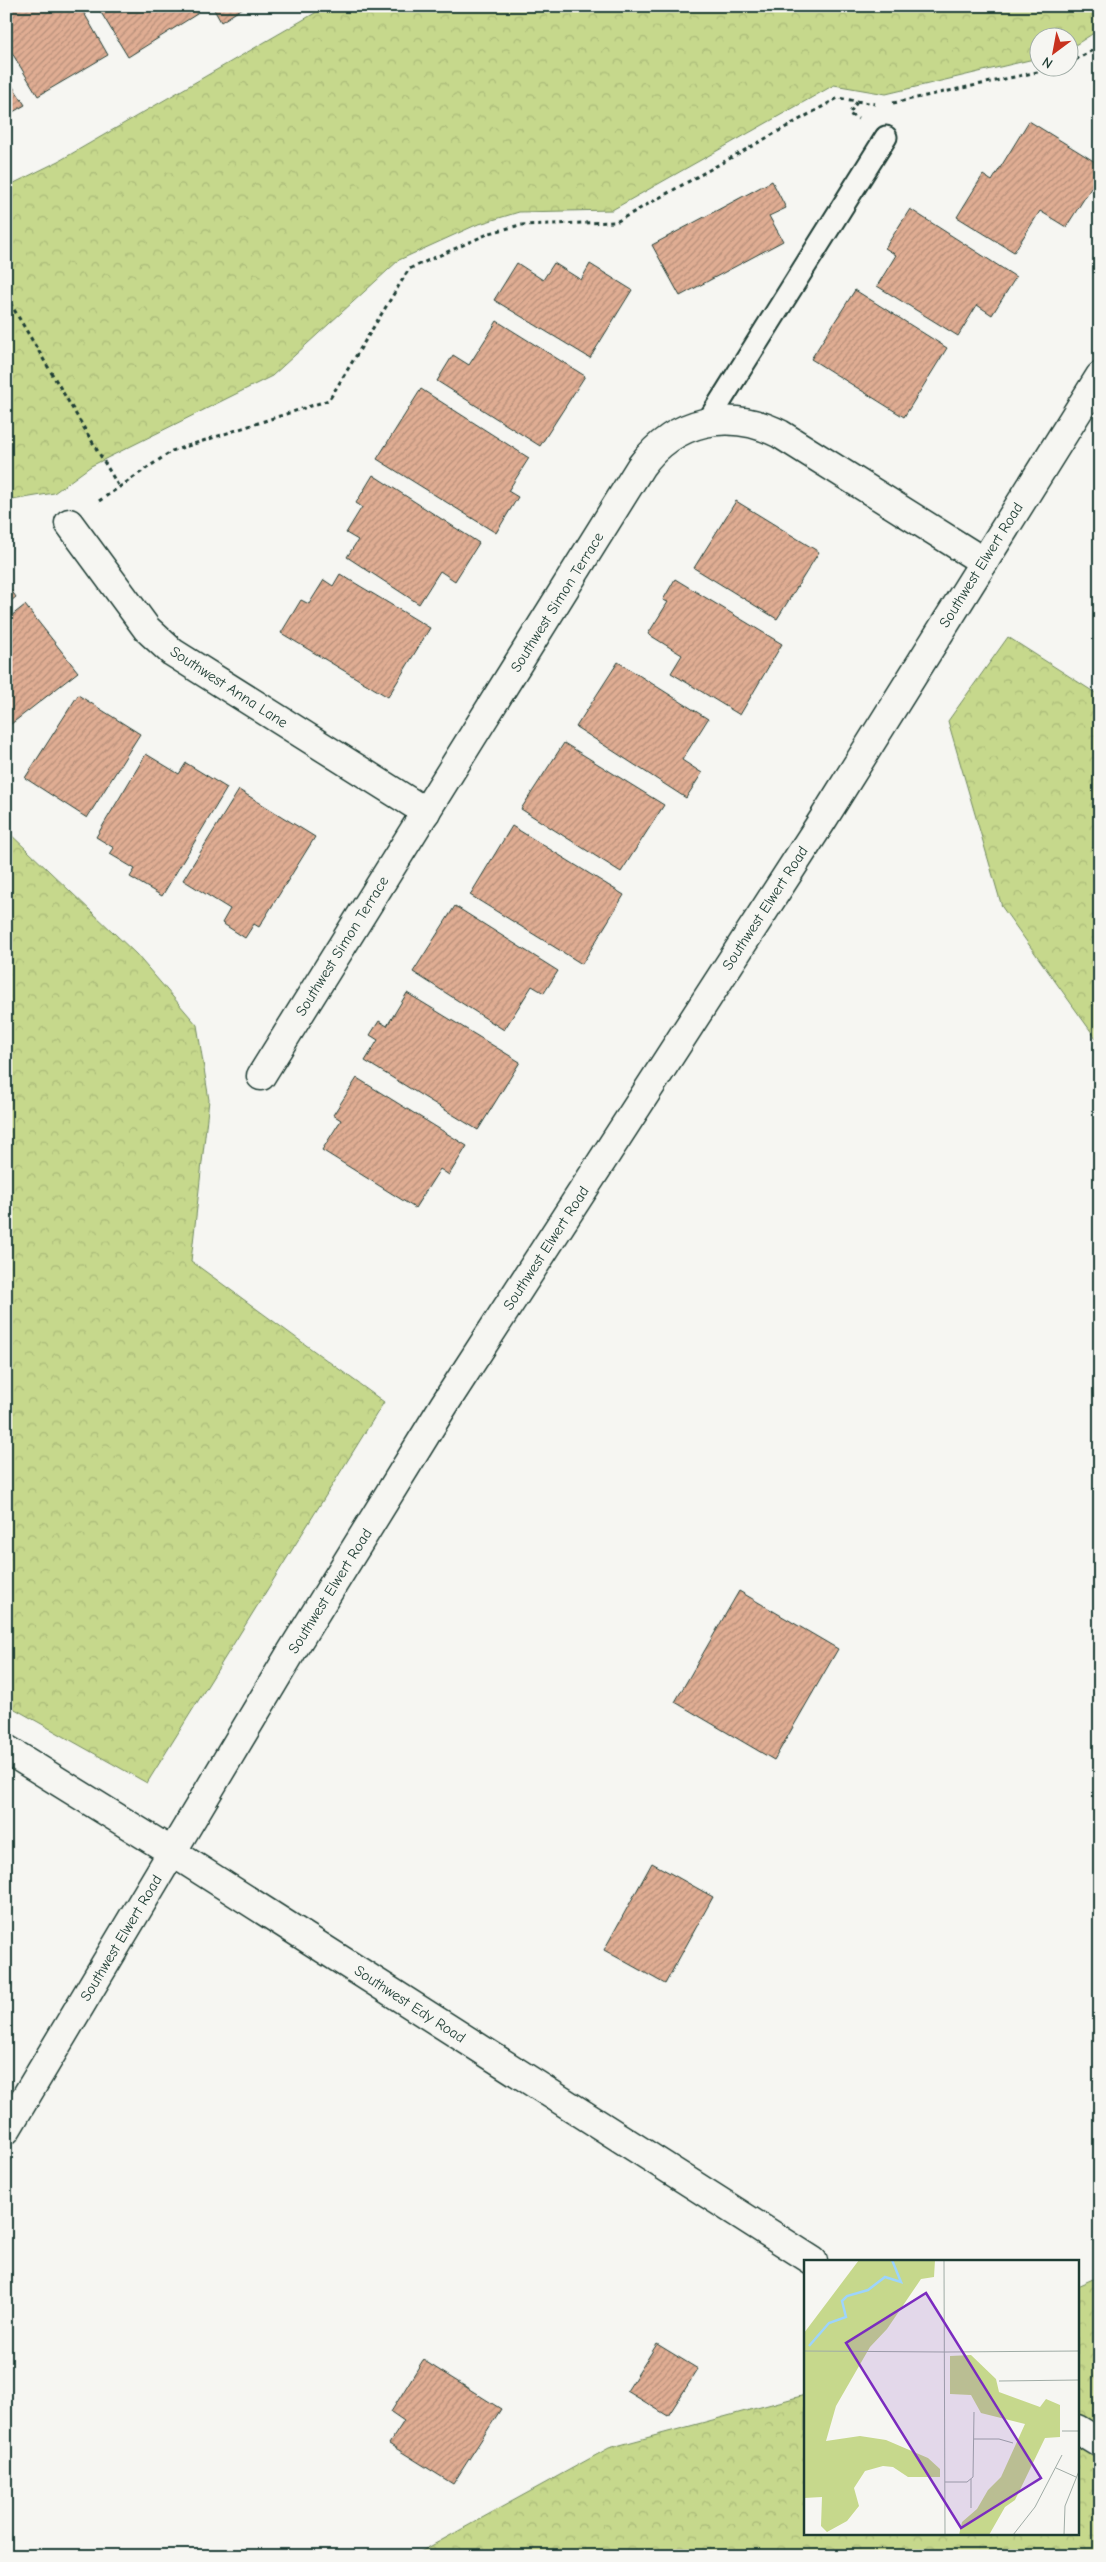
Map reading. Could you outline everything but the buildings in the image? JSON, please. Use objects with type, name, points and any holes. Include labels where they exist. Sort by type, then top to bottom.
[{"type":"street","name":"Southwest Elwert Road","points":[[6,2130],[292,1651],[444,1405],[822,821],[1100,376]]},
{"type":"street","name":"Southwest Simon Terrace","points":[[261,1076],[646,460],[657,447],[677,432],[708,421],[727,419],[745,421],[772,430],[984,562]]},
{"type":"street","name":"Southwest Anna Lane","points":[[69,523],[147,628],[172,652],[426,812]]},
{"type":"street","name":"Southwest Edy Road","points":[[6,1749],[172,1852],[811,2260]]},
{"type":"street","points":[[1078,2430],[1100,2443]]},
{"type":"lane","points":[[708,421],[886,137]]},
{"type":"path","points":[[1078,58],[1100,46]]},
{"type":"path","points":[[891,103],[1028,74]]},
{"type":"path","points":[[69,523],[119,486],[172,452],[329,400],[409,269],[490,233],[520,225],[616,222],[838,98],[881,105]]},
{"type":"path","points":[[6,296],[119,486]]},
{"type":"green space","points":[[323,6],[1100,6],[1100,29],[1078,43],[1078,28],[1028,28],[1028,60],[886,94],[834,85],[612,210],[519,212],[476,225],[399,260],[272,376],[91,466],[54,493],[6,501],[6,187],[59,161],[315,13]]},
{"type":"green space","points":[[1008,637],[1100,696],[1100,1044],[1002,907],[948,721]]},
{"type":"green space","points":[[6,830],[136,954],[197,1025],[209,1100],[191,1261],[384,1402],[147,1783],[6,1704]]},
{"type":"green space","points":[[1100,2276],[1100,2556],[413,2556],[609,2448],[804,2395],[804,2534],[1078,2534],[1078,2286]]}]
